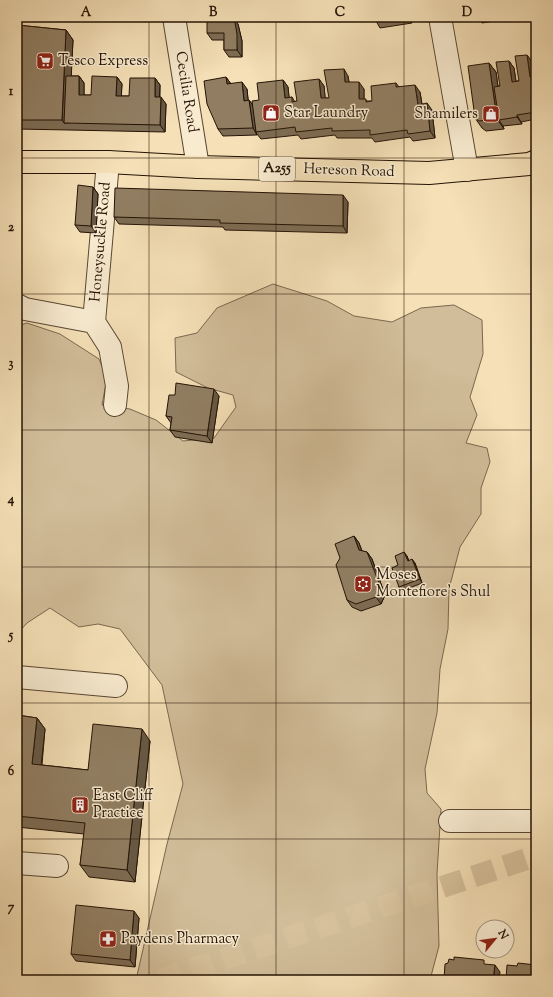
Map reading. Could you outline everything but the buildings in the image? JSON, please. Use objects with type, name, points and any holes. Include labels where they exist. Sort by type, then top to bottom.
[{"type":"main road","name":"Hereson Road","points":[[17,162],[108,162],[198,167],[429,173],[529,164],[536,161]]},
{"type":"street","name":"Cecilia Road","points":[[174,17],[198,167]]},
{"type":"street","points":[[440,17],[467,170]]},
{"type":"street","name":"Honeysuckle Road","points":[[108,162],[94,322],[110,347],[117,386],[116,405]]},
{"type":"street","name":"Honeysuckle Road","points":[[17,305],[25,309],[94,322]]},
{"type":"street","points":[[17,677],[116,686]]},
{"type":"street","points":[[450,821],[536,821]]},
{"type":"street","points":[[17,863],[57,866]]},
{"type":"shaded area","points":[[273,284],[327,301],[354,316],[392,322],[421,308],[454,305],[482,320],[483,354],[470,397],[477,415],[466,443],[487,448],[490,462],[481,488],[481,514],[460,547],[449,589],[448,629],[440,669],[437,713],[425,769],[427,793],[441,809],[437,874],[439,946],[430,980],[136,980],[167,844],[183,784],[162,685],[120,629],[98,624],[79,627],[50,608],[27,623],[17,634],[17,326],[27,323],[60,334],[99,359],[107,378],[102,405],[130,409],[156,420],[183,441],[214,438],[236,407],[233,395],[208,388],[176,372],[175,338],[197,333],[217,308]],"holes":[[[364,557],[372,560],[385,595],[381,604]]]},
{"type":"tunnel","points":[[160,980],[536,856]]},
{"type":"place","name":"Tesco Express","points":[[45,61]]},
{"type":"place","name":"Star Laundry","points":[[271,113]]},
{"type":"place","name":"Shamilers","points":[[491,114]]},
{"type":"place","name":"Moses Montefiore's Shul","points":[[363,584]]},
{"type":"place","name":"East Cliff Practice","points":[[80,805]]},
{"type":"place","name":"Paydens Pharmacy","points":[[108,939]]}]
